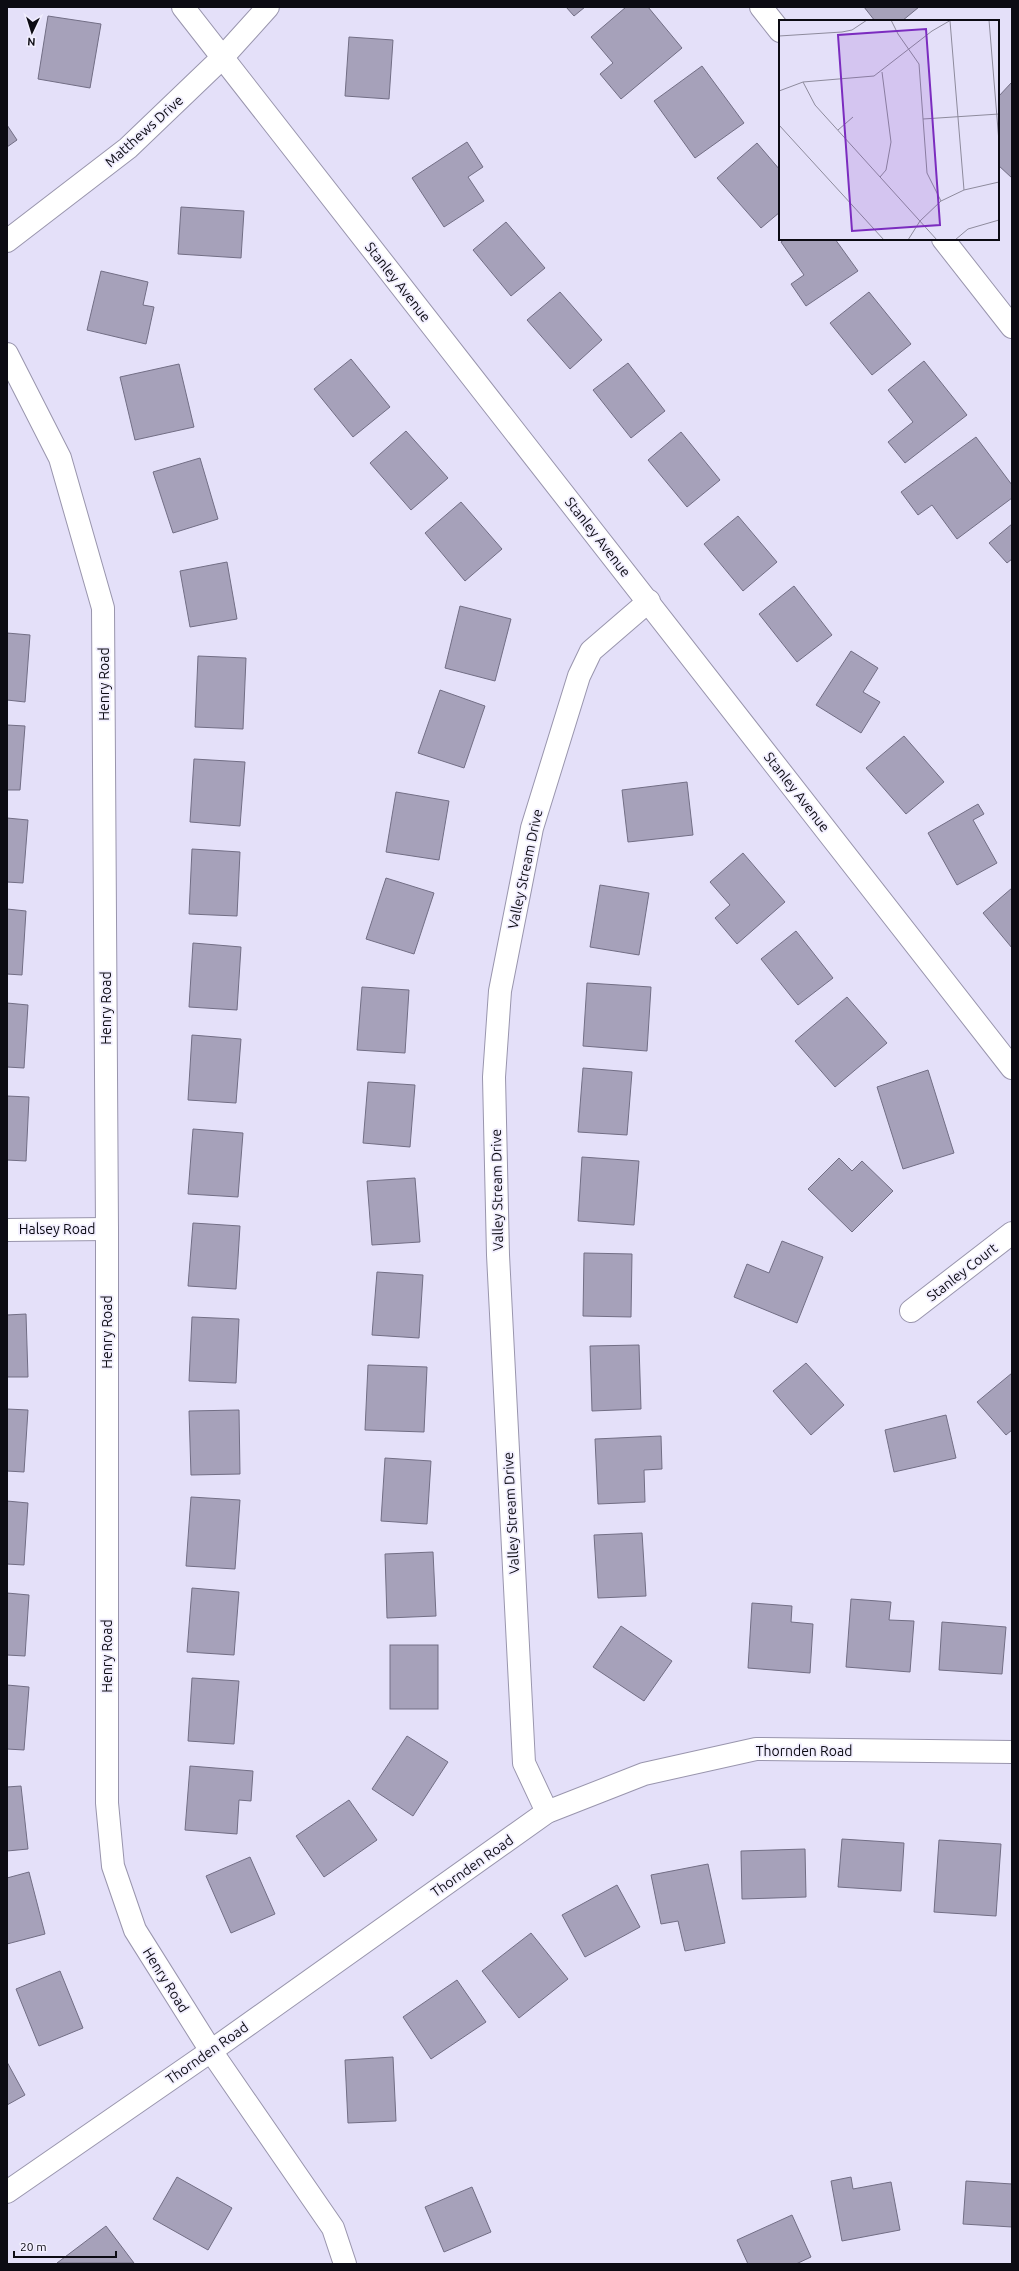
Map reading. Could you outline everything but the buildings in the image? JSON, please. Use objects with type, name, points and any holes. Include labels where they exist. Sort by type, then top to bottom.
[{"type":"street","name":"Stanley Avenue","points":[[183,7],[649,601],[1012,1068]]},
{"type":"street","name":"Matthews Drive","points":[[7,241],[128,148],[222,58],[268,7]]},
{"type":"street","points":[[761,7],[779,30]]},
{"type":"street","points":[[944,240],[1012,327]]},
{"type":"street","name":"Henry Road","points":[[7,354],[60,458],[103,608],[107,1229],[107,1803],[113,1866],[135,1930],[211,2052],[333,2228],[345,2264]]},
{"type":"street","name":"Valley Stream Drive","points":[[547,1812],[524,1763],[498,1255],[494,1077],[500,991],[532,828],[579,676],[591,651],[649,601]]},
{"type":"street","name":"Halsey Road","points":[[7,1230],[107,1229]]},
{"type":"street","name":"Stanley Court","points":[[911,1311],[1012,1233]]},
{"type":"street","name":"Thornden Road","points":[[7,2192],[211,2052],[547,1812],[644,1774],[756,1749],[1012,1752]]}]
